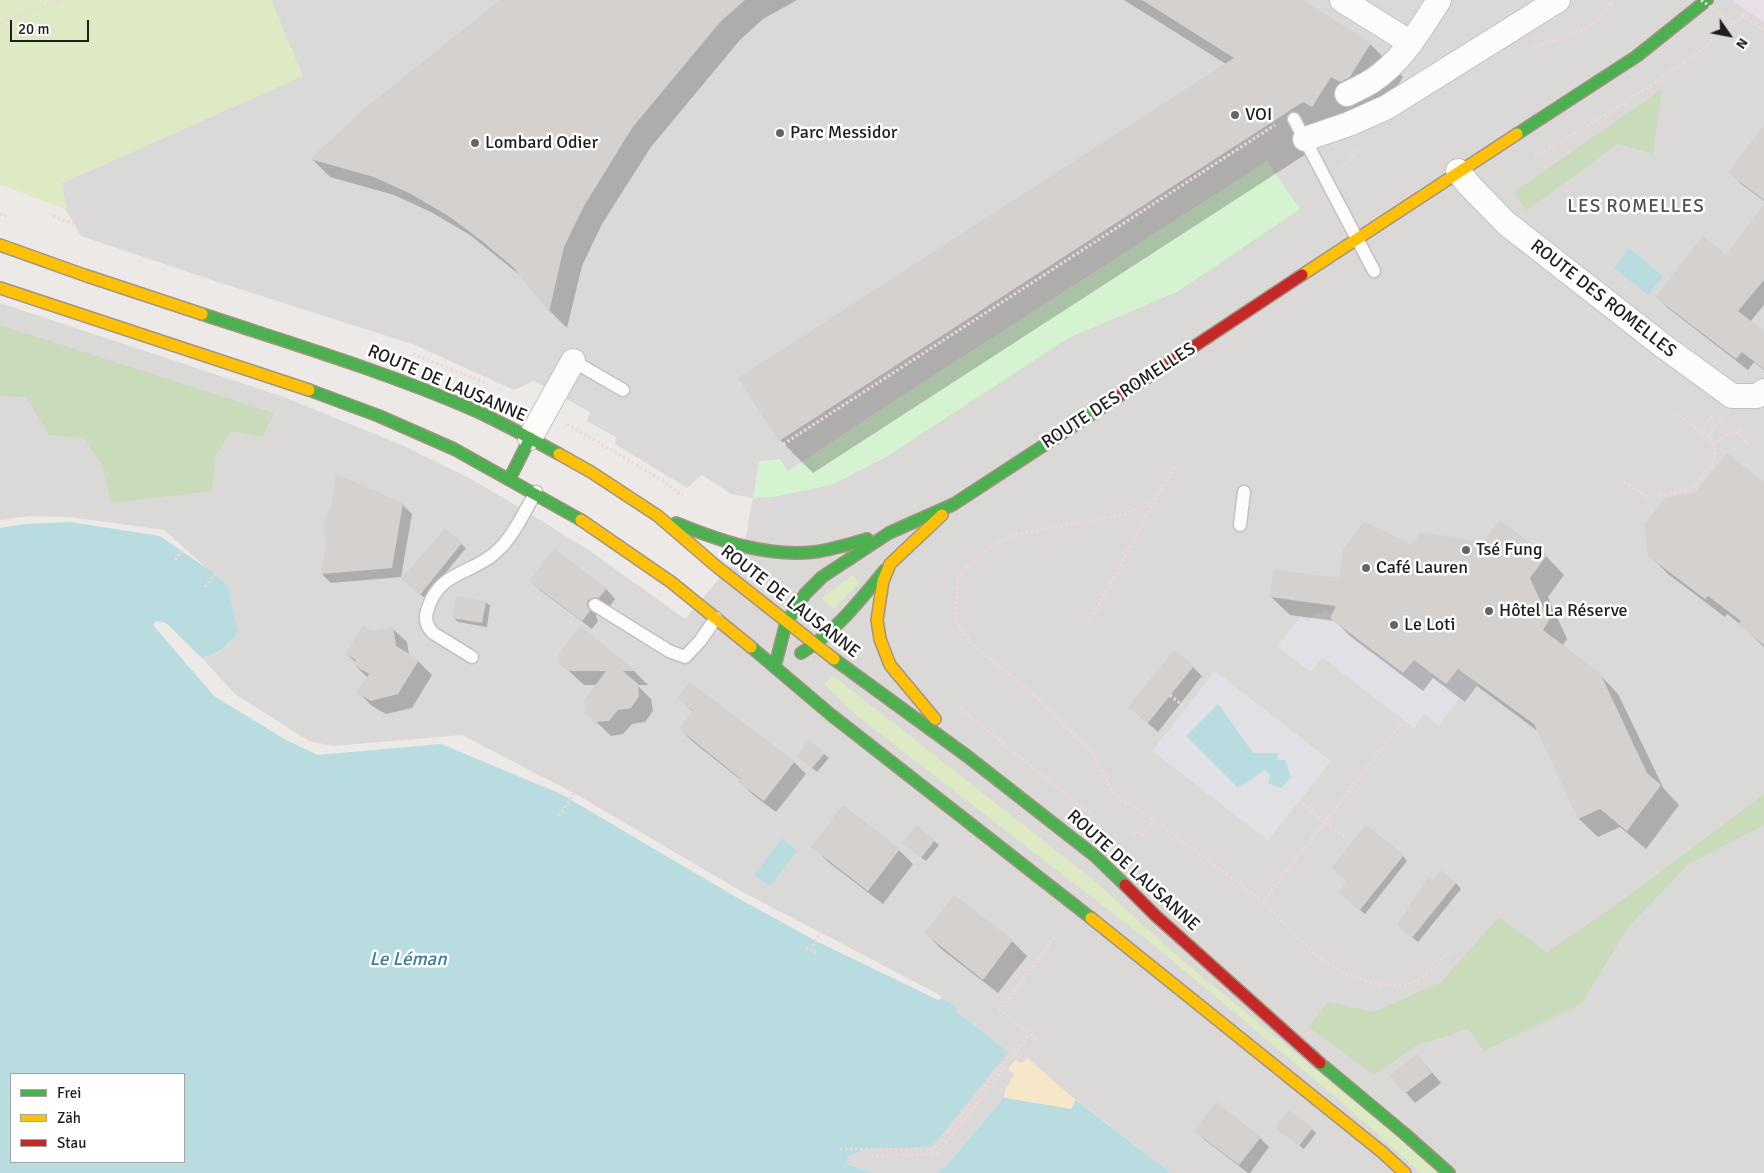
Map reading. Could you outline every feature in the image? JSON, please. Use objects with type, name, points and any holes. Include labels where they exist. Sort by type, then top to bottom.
[{"type":"main road","name":"ROUTE DES ROMELLES","points":[[775,666],[786,623],[805,594],[822,577],[890,533],[954,504],[1111,402],[1458,170],[1602,80],[1637,56],[1707,0]]},
{"type":"main road","name":"ROUTE DE LAUSANNE","points":[[0,245],[84,275],[405,382],[476,411],[591,472],[658,516],[786,623],[967,756],[1095,856],[1156,916],[1306,1052],[1449,1173]]},
{"type":"main road","points":[[0,288],[294,385],[379,416],[454,449],[536,492],[573,514],[636,556],[716,618],[830,714],[1057,890],[1322,1106],[1382,1152],[1405,1173]]},
{"type":"main road","points":[[510,478],[530,438]]},
{"type":"main road","points":[[775,666],[816,646],[840,622],[890,564],[954,504]]},
{"type":"main road","points":[[658,516],[738,544],[780,552],[814,552],[890,533]]},
{"type":"main road","points":[[890,564],[883,581],[877,620],[880,639],[887,659],[894,672],[908,689],[967,756]]},
{"type":"street","points":[[1342,0],[1412,43]]},
{"type":"street","points":[[1347,94],[1371,82],[1394,63],[1412,43],[1439,0]]},
{"type":"street","points":[[1294,126],[1350,124],[1386,107],[1558,0]]},
{"type":"street","name":"ROUTE DES ROMELLES","points":[[1458,170],[1468,184],[1506,223],[1662,345],[1729,394]]},
{"type":"street","points":[[530,438],[573,361]]},
{"type":"street","points":[[1729,394],[1732,396],[1757,396],[1764,391]]},
{"type":"lane","points":[[1294,126],[1374,272]]},
{"type":"lane","points":[[573,361],[623,390]]},
{"type":"lane","points":[[472,657],[428,628],[426,615],[431,598],[446,581],[485,560],[502,546],[536,492]]},
{"type":"lane","points":[[1240,525],[1244,492]]},
{"type":"lane","points":[[595,605],[669,651],[685,656],[700,642],[716,618]]},
{"type":"path","points":[[0,23],[61,0]]},
{"type":"path","points":[[1528,50],[1588,28],[1600,18],[1613,0]]},
{"type":"path","points":[[1701,0],[1733,23],[1747,11]]},
{"type":"path","points":[[1743,16],[1764,30]]},
{"type":"path","points":[[778,448],[1241,146],[1294,126]]},
{"type":"path","points":[[1350,158],[1358,149],[1366,145]]},
{"type":"path","points":[[53,216],[74,224]]},
{"type":"path","points":[[1701,432],[1729,394]]},
{"type":"path","points":[[1624,482],[1647,497],[1691,490],[1716,458],[1716,449],[1710,439],[1675,412]]},
{"type":"path","points":[[1713,444],[1743,429]]},
{"type":"path","points":[[1736,432],[1748,444]]},
{"type":"path","points":[[1090,623],[1174,467]]},
{"type":"path","points":[[1154,502],[1124,514],[1012,535],[988,549],[958,576],[954,621],[971,643],[1037,698],[1093,753],[1120,800],[1137,808],[1154,820],[1263,902],[1322,960],[1344,973],[1366,981],[1384,985],[1407,984],[1422,977],[1438,965],[1450,952]]},
{"type":"path","points":[[175,560],[185,548]]},
{"type":"path","points":[[205,587],[215,574]]},
{"type":"path","points":[[1170,695],[1186,708]]},
{"type":"path","points":[[1263,902],[1404,720]]},
{"type":"path","points":[[559,816],[574,793]]},
{"type":"path","points":[[1300,801],[1346,838]]},
{"type":"path","points":[[1133,834],[1137,831],[1143,835],[1154,820]]},
{"type":"path","points":[[811,950],[820,933]]},
{"type":"path","points":[[1036,1039],[1000,1010],[1056,935]]},
{"type":"path","points":[[806,948],[816,952]]},
{"type":"path","points":[[871,1156],[937,1154],[1030,1034]]},
{"type":"path","points":[[840,1149],[933,1150],[1012,1051],[1025,1061]]},
{"type":"shaded area","points":[[271,0],[1732,0],[1764,22],[1764,1173],[1171,1173],[1077,1100],[948,1164],[937,1173],[874,1173],[847,1164],[848,1156],[867,1149],[932,1147],[1007,1052],[938,994],[739,890],[574,793],[462,735],[333,746],[309,741],[235,694],[202,658],[216,654],[228,646],[238,632],[228,587],[164,530],[70,517],[29,516],[0,520],[0,303],[284,397],[404,446],[471,479],[529,513],[590,551],[685,619],[743,551],[753,498],[731,494],[702,475],[687,488],[615,444],[616,437],[587,421],[590,412],[534,381],[514,390],[415,345],[81,236],[66,210],[62,183],[302,76]]},
{"type":"shaded area","points":[[1732,0],[1764,0],[1764,22],[1747,11]]},
{"type":"shaded area","points":[[1489,230],[1718,403],[1652,491],[1614,467],[1643,428],[1564,372],[1495,464],[1428,413],[1379,471],[1262,380],[1290,345],[1296,343],[1316,324],[1335,335],[1364,301],[1373,308],[1429,274],[1476,232]]},
{"type":"shaded area","points":[[1325,609],[1332,615],[1331,618],[1403,673],[1414,660],[1446,684],[1464,660],[1479,684],[1466,703],[1459,699],[1439,726],[1424,714],[1414,728],[1322,657],[1311,672],[1277,646],[1301,616],[1308,622],[1314,615],[1318,612],[1321,614]]},
{"type":"shaded area","points":[[1215,671],[1331,761],[1268,840],[1152,751]],"holes":[[[1218,704],[1253,753],[1270,760],[1285,760],[1291,778],[1281,788],[1268,783],[1270,775],[1265,770],[1187,736]]]},
{"type":"green space","points":[[0,0],[271,0],[303,76],[62,183],[66,210],[0,184]]},
{"type":"green space","points":[[1662,89],[1653,154],[1618,144],[1526,211],[1514,192]]},
{"type":"green space","points":[[1267,161],[1300,209],[1177,292],[1068,338],[888,456],[831,485],[773,497],[753,498],[759,461],[780,459],[788,471]]},
{"type":"green space","points":[[0,325],[274,413],[263,437],[231,431],[216,455],[212,491],[111,503],[102,465],[84,438],[49,435],[26,397],[0,396]]},
{"type":"green space","points":[[853,575],[859,583],[834,609],[821,599]]},
{"type":"green space","points":[[832,675],[1091,878],[1182,960],[1401,1140],[1438,1173],[1421,1173],[1339,1100],[1150,942],[856,715],[825,684]]},
{"type":"green space","points":[[1764,794],[1764,825],[1689,864],[1629,926],[1581,1004],[1484,1051],[1468,1029],[1416,1046],[1374,1075],[1308,1027],[1328,1002],[1374,1012],[1441,982],[1499,917],[1547,952],[1610,909]]},
{"type":"sand","points":[[1027,1058],[1076,1100],[1071,1109],[1004,1098],[1005,1091],[1014,1074],[1008,1069],[1015,1060],[1022,1063]]},
{"type":"water","points":[[1629,248],[1663,276],[1648,295],[1614,268]]},
{"type":"water","name":"Le Léman","points":[[70,522],[160,536],[215,574],[228,586],[238,632],[227,646],[214,654],[202,658],[166,623],[156,621],[153,625],[214,696],[286,740],[318,755],[441,744],[561,794],[736,897],[816,941],[938,1000],[942,998],[956,1007],[956,1011],[1008,1052],[932,1147],[867,1149],[848,1156],[847,1164],[874,1173],[0,1173],[0,528],[25,524]]},
{"type":"water","points":[[1218,704],[1253,753],[1278,753],[1277,760],[1285,760],[1291,777],[1281,788],[1268,783],[1270,775],[1265,770],[1238,788],[1186,736]]},
{"type":"water","points":[[782,838],[797,851],[770,886],[754,875]]},
{"type":"water","points":[[1004,1098],[1071,1109],[1076,1100],[1171,1173],[937,1173],[948,1164]]},
{"type":"building","name":"Lombard Odier","points":[[500,0],[745,0],[721,21],[632,128],[584,206],[564,247],[549,312],[513,267],[450,217],[411,194],[374,177],[310,159],[364,109]]},
{"type":"building","points":[[1142,0],[1303,0],[1371,43],[1350,77],[1340,82],[1331,77],[1312,107],[1303,102],[779,441],[738,378],[1234,58]]},
{"type":"building","points":[[1764,125],[1764,200],[1728,173]]},
{"type":"building","points":[[1764,204],[1764,280],[1738,311],[1764,331],[1764,369],[1742,352],[1736,359],[1655,297],[1703,236],[1726,255]]},
{"type":"building","points":[[1727,453],[1764,482],[1764,645],[1738,625],[1741,621],[1708,596],[1705,599],[1648,556],[1644,524],[1666,497],[1695,493]]},
{"type":"building","points":[[336,474],[403,503],[392,568],[321,574],[326,543],[324,524],[331,507]]},
{"type":"building","points":[[1500,520],[1547,555],[1530,578],[1549,620],[1543,630],[1600,673],[1647,773],[1661,785],[1627,831],[1600,809],[1578,819],[1534,724],[1458,669],[1446,684],[1414,660],[1403,673],[1330,618],[1336,606],[1270,597],[1273,569],[1339,578],[1343,549],[1364,522],[1412,544],[1421,532],[1483,542]]},
{"type":"building","points":[[445,528],[462,543],[420,595],[401,579]]},
{"type":"building","points":[[554,548],[607,588],[599,598],[595,597],[588,600],[587,605],[590,611],[582,621],[529,581]]},
{"type":"building","points":[[456,596],[486,601],[482,623],[452,618]]},
{"type":"building","points":[[363,625],[372,631],[393,626],[396,646],[419,660],[398,694],[371,701],[356,692],[369,674],[354,665],[356,660],[346,654]]},
{"type":"building","points":[[580,626],[636,671],[623,671],[638,684],[639,696],[631,708],[618,710],[609,721],[596,722],[585,713],[584,700],[606,671],[569,671],[559,664],[559,654]]},
{"type":"building","points":[[1174,650],[1194,666],[1148,723],[1128,707]]},
{"type":"building","points":[[690,682],[795,761],[764,801],[738,782],[741,779],[679,729],[693,711],[677,698]]},
{"type":"building","points":[[809,740],[825,753],[812,768],[797,756]]},
{"type":"building","points":[[843,805],[900,849],[868,891],[811,847]]},
{"type":"building","points":[[916,825],[935,840],[921,858],[902,843]]},
{"type":"building","points":[[1366,825],[1404,855],[1360,910],[1338,893],[1347,881],[1331,868]]},
{"type":"building","points":[[1441,870],[1456,883],[1412,938],[1397,925],[1429,876],[1433,880]]},
{"type":"building","points":[[954,895],[1013,940],[983,980],[924,933]]},
{"type":"building","points":[[1417,1054],[1432,1073],[1404,1094],[1390,1075]]},
{"type":"building","points":[[1216,1102],[1261,1137],[1239,1165],[1194,1131]]},
{"type":"building","points":[[1288,1110],[1313,1128],[1299,1146],[1275,1128]]},
{"type":"traffic: fast","points":[[1517,134],[1637,56],[1707,0]]},
{"type":"traffic: fast","points":[[202,314],[339,359],[441,396],[496,420],[559,454]]},
{"type":"traffic: fast","points":[[309,390],[379,416],[454,449],[581,520]]},
{"type":"traffic: fast","points":[[775,666],[786,623],[805,594],[822,577],[889,533],[954,504],[1101,408]]},
{"type":"traffic: fast","points":[[510,478],[530,438]]},
{"type":"traffic: fast","points":[[676,523],[726,541],[761,550],[778,552],[821,551],[867,539]]},
{"type":"traffic: fast","points":[[801,653],[814,645],[836,626],[885,570]]},
{"type":"traffic: fast","points":[[751,647],[830,714],[1091,918]]},
{"type":"traffic: fast","points":[[834,659],[967,756],[1095,856],[1125,885]]},
{"type":"traffic: fast","points":[[1320,1063],[1449,1173]]},
{"type":"traffic: slow","points":[[1302,275],[1517,134]]},
{"type":"traffic: slow","points":[[0,245],[202,314]]},
{"type":"traffic: slow","points":[[0,288],[309,390]]},
{"type":"traffic: slow","points":[[559,454],[591,472],[658,516],[716,566],[834,659]]},
{"type":"traffic: slow","points":[[935,719],[890,665],[880,639],[877,620],[883,581],[890,564],[942,515]]},
{"type":"traffic: slow","points":[[581,520],[671,582],[751,647]]},
{"type":"traffic: slow","points":[[1091,918],[1382,1152],[1405,1173]]},
{"type":"traffic: jam","points":[[1101,408],[1302,275]]},
{"type":"traffic: jam","points":[[1125,885],[1156,916],[1320,1063]]},
{"type":"place","name":"VOI","points":[[1235,115]]},
{"type":"place","name":"Parc Messidor","points":[[780,133]]},
{"type":"place","name":"Lombard Odier","points":[[475,143]]},
{"type":"place","name":"Tsé Fung","points":[[1466,550]]},
{"type":"place","name":"Café Lauren","points":[[1366,568]]},
{"type":"place","name":"Hôtel La Réserve","points":[[1489,611]]},
{"type":"place","name":"Le Loti","points":[[1394,625]]},
{"type":"district","name":"LES ROMELLES","points":[[1636,207]]}]
